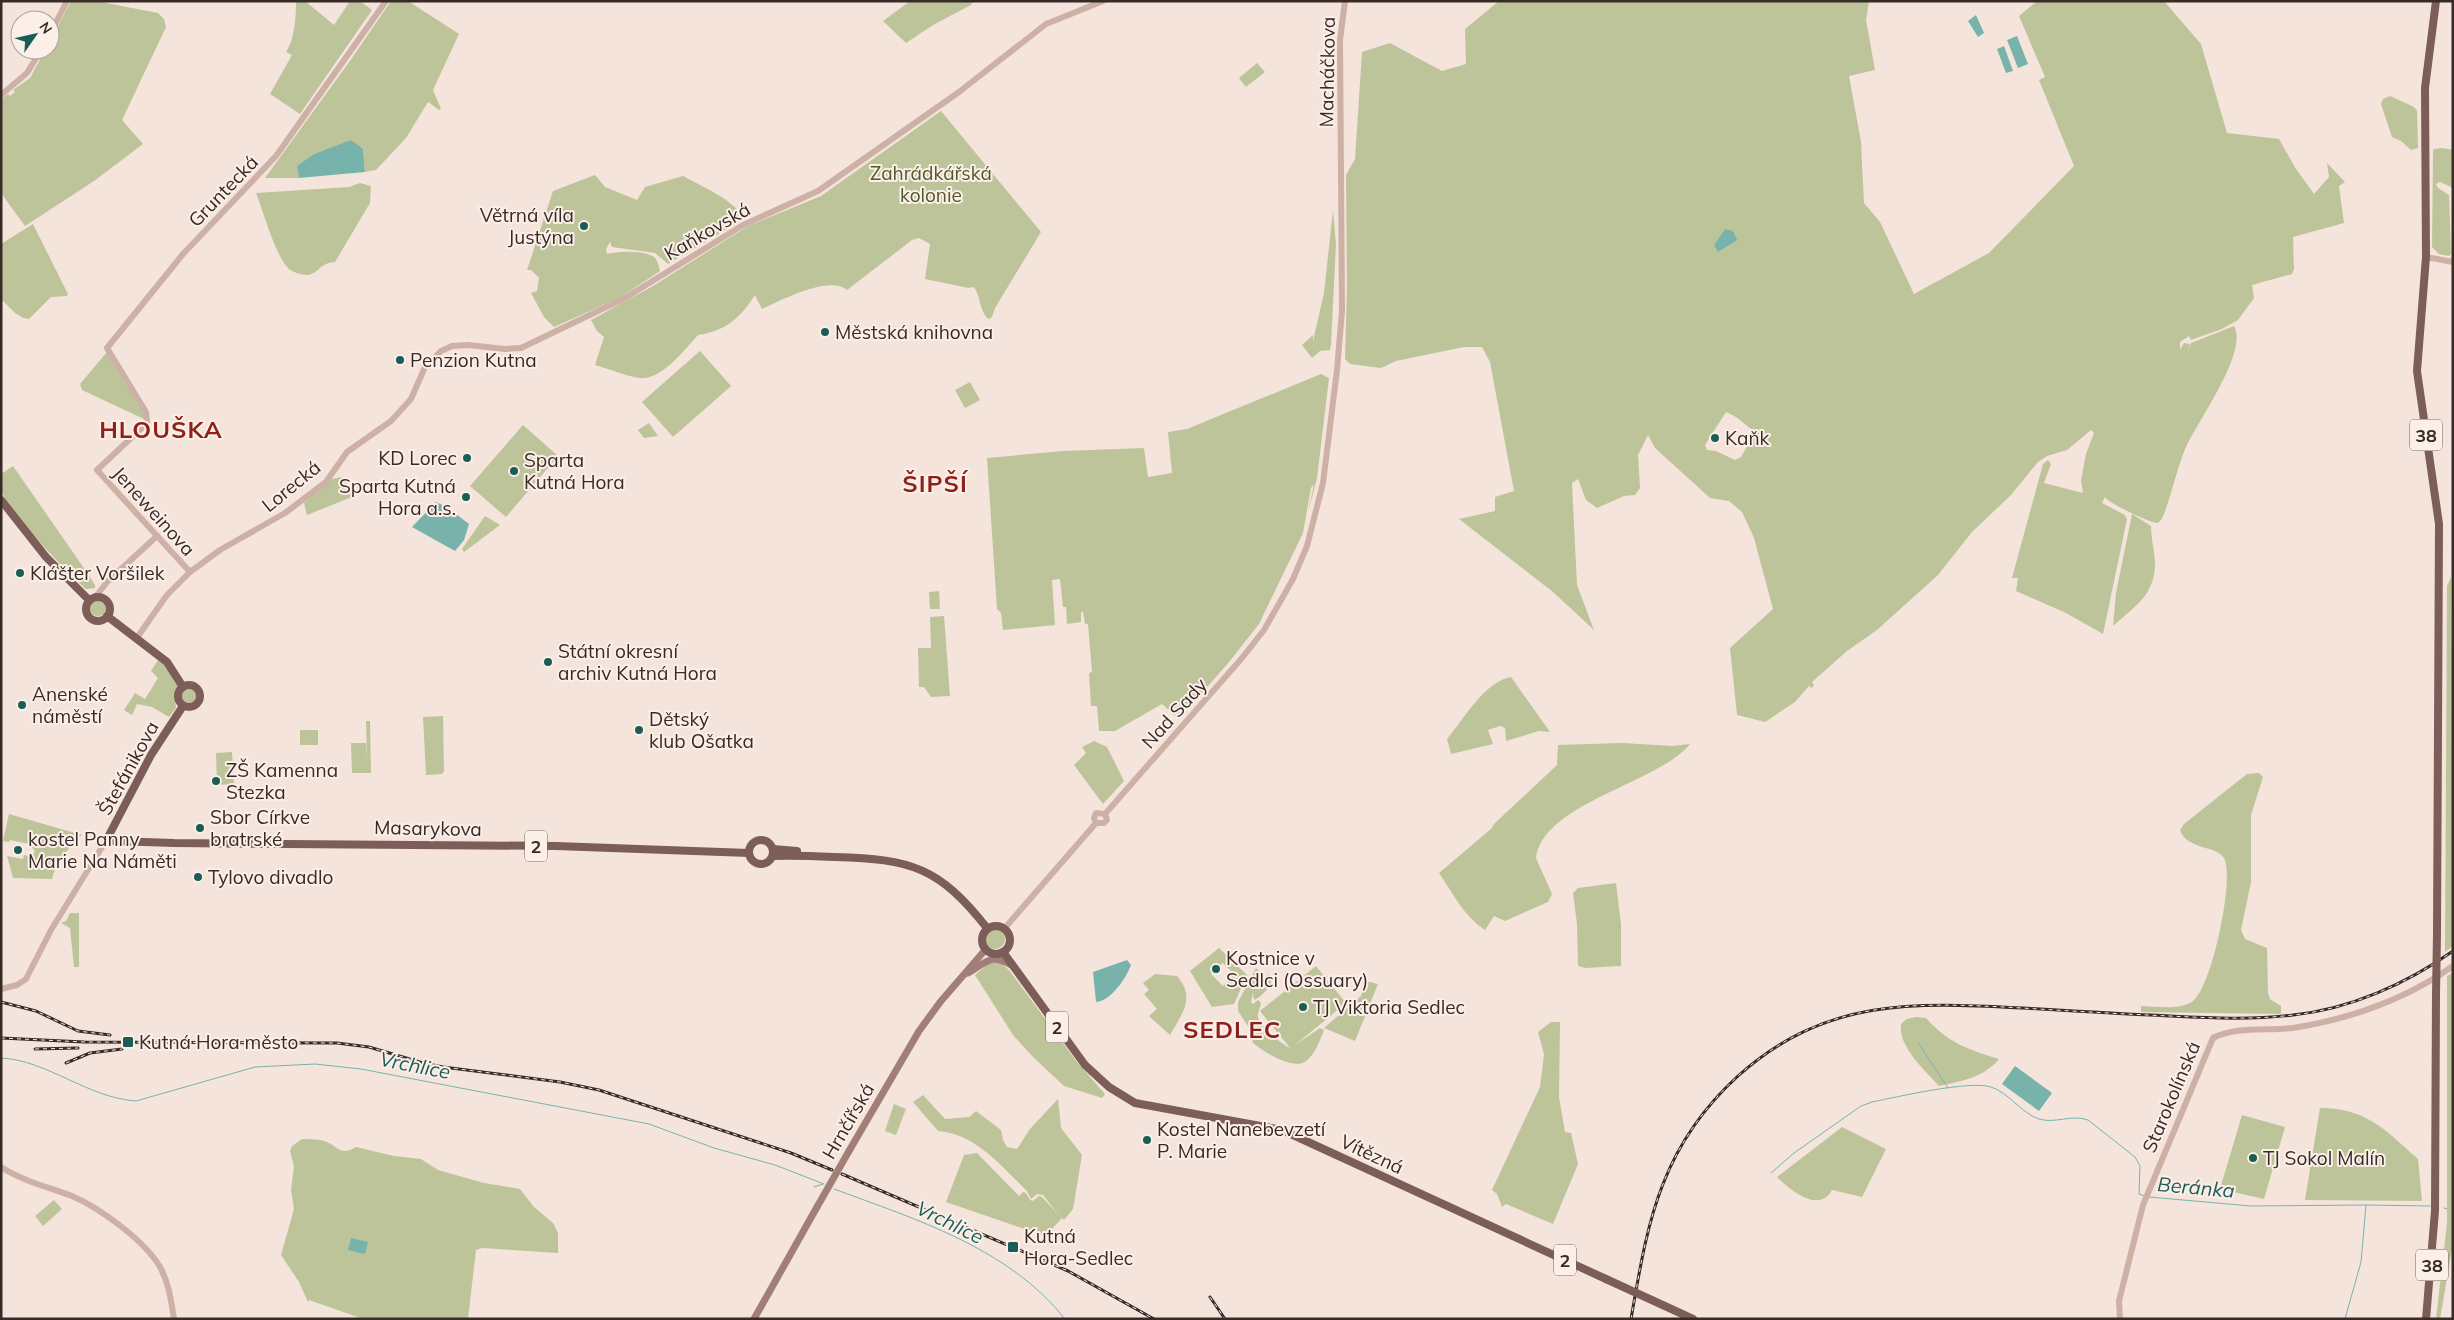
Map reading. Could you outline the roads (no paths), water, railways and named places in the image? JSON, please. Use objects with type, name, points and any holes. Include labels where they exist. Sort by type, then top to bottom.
[{"type":"main road","name":"38","points":[[2426,1319],[2435,1211],[2439,524],[2417,371],[2426,256],[2424,108],[2429,49],[2436,1]]},
{"type":"main road","points":[[1,500],[42,552],[92,598],[103,598],[108,603],[110,610],[107,616],[100,620],[90,618],[86,608],[92,598]]},
{"type":"main road","points":[[107,616],[170,664],[183,687],[178,696],[183,706]]},
{"type":"main road","name":"Štefánikova","points":[[107,839],[150,755],[183,706],[195,706],[201,695],[195,686],[183,687]]},
{"type":"main road","name":"Masarykova","points":[[107,839],[114,841],[174,843],[556,846],[749,853]]},
{"type":"main road","name":"2","points":[[760,840],[768,842],[773,853],[768,863],[761,865],[752,860],[749,853],[751,846],[760,840]]},
{"type":"main road","name":"2","points":[[773,853],[852,856],[897,861],[931,875],[966,902],[987,928]]},
{"type":"main road","points":[[995,926],[1004,929],[1010,942],[1003,952],[996,954],[986,949],[982,940],[987,928],[995,926]]},
{"type":"main road","name":"Hrnčířská","points":[[754,1319],[916,1035],[986,949]]},
{"type":"main road","name":"Vítězná","points":[[1003,952],[1085,1065],[1100,1080],[1125,1098],[1146,1106],[1242,1121],[1282,1130],[1693,1319]]},
{"type":"main road","points":[[963,976],[992,959],[1000,959],[1014,967]]},
{"type":"street","points":[[60,15],[67,1]]},
{"type":"street","name":"Gruntecká","points":[[97,470],[147,423],[146,412],[107,348],[183,254],[276,156],[386,1]]},
{"type":"street","name":"Kaňkovská","points":[[452,346],[476,345],[505,349],[521,348],[644,288],[736,229],[818,191],[959,92],[1046,24],[1103,1]]},
{"type":"street","name":"Macháčkova","points":[[1264,630],[1293,579],[1307,546],[1323,483],[1337,370],[1342,311],[1340,40],[1345,1]]},
{"type":"street","points":[[1,95],[28,73],[35,60]]},
{"type":"street","points":[[2426,256],[2453,262]]},
{"type":"street","name":"Lorecká","points":[[136,639],[167,595],[190,572],[220,550],[271,523],[326,482],[347,452],[391,421],[406,407],[425,367],[441,351],[452,346]]},
{"type":"street","name":"Jeneweinova","points":[[97,470],[190,572]]},
{"type":"street","points":[[92,598],[157,536]]},
{"type":"street","name":"Nad Sady","points":[[1004,929],[1096,823],[1095,814],[1100,812],[1105,814],[1242,658],[1264,630]]},
{"type":"street","name":"Štefánikova","points":[[1,989],[18,985],[26,979],[51,930],[107,839]]},
{"type":"street","name":"Starokolínská","points":[[2120,1319],[2119,1302],[2146,1196],[2210,1043],[2218,1036],[2248,1031],[2294,1028],[2363,1011],[2408,992],[2453,966]]},
{"type":"street","points":[[1,1167],[16,1176],[86,1203],[140,1244],[154,1259],[164,1275],[174,1319]]},
{"type":"water","points":[[1976,15],[1984,33],[1978,37],[1968,21]]},
{"type":"water","points":[[2017,36],[2028,64],[2018,68],[2007,40]]},
{"type":"water","points":[[2004,46],[2013,71],[2006,73],[1997,49]]},
{"type":"water","points":[[351,140],[363,149],[365,172],[299,178],[297,166],[312,155]]},
{"type":"water","points":[[1725,229],[1733,231],[1737,240],[1718,252],[1714,245]]},
{"type":"water","points":[[436,502],[447,507],[469,524],[464,540],[455,551],[412,527]]},
{"type":"water","points":[[1127,960],[1131,965],[1122,982],[1107,998],[1096,1002],[1093,972]]},
{"type":"water","points":[[2015,1066],[2052,1093],[2039,1111],[2002,1084]]},
{"type":"water","points":[[351,1238],[368,1242],[365,1254],[348,1250]]},
{"type":"waterway","points":[[1919,1044],[1948,1088]]},
{"type":"waterway","name":"Vrchlice","points":[[1,1058],[35,1065],[84,1087],[118,1098],[136,1101],[255,1067],[315,1064],[361,1069],[649,1124],[714,1148],[775,1165],[824,1184]]},
{"type":"waterway","name":"Beránka","points":[[1771,1173],[1794,1153],[1861,1106],[1872,1102],[1933,1090],[1981,1085],[1997,1090],[2026,1112],[2039,1119],[2082,1118],[2088,1120],[2135,1157],[2140,1166],[2139,1194],[2145,1196]]},
{"type":"waterway","name":"Vrchlice","points":[[814,1187],[823,1184]]},
{"type":"waterway","name":"Vrchlice","points":[[834,1189],[928,1225],[989,1255],[1017,1273],[1042,1294],[1065,1319]]},
{"type":"waterway","name":"Beránka","points":[[2149,1197],[2251,1206],[2430,1206]]},
{"type":"waterway","points":[[2345,1319],[2361,1262],[2366,1205]]},
{"type":"railway","points":[[1631,1319],[1644,1251],[1657,1200],[1669,1169],[1685,1140],[1704,1113],[1738,1076],[1771,1050],[1804,1032],[1837,1019],[1872,1010],[1907,1006],[1982,1006],[2216,1018],[2262,1018],[2293,1015],[2335,1007],[2377,993],[2416,974],[2453,951]]},
{"type":"railway","points":[[1,1002],[36,1011],[78,1031],[110,1035]]},
{"type":"railway","points":[[1,1038],[84,1042],[337,1043],[369,1047],[443,1067],[560,1082],[599,1090],[791,1153],[832,1170]]},
{"type":"railway","points":[[35,1049],[78,1048]]},
{"type":"railway","points":[[66,1063],[90,1053],[122,1049]]},
{"type":"railway","points":[[842,1174],[1068,1271],[1154,1319]]},
{"type":"railway","points":[[1210,1297],[1225,1319]]},
{"type":"place","name":"Větrná víla Justýna","points":[[584,226]]},
{"type":"place","name":"Městská knihovna","points":[[825,332]]},
{"type":"place","name":"Penzion Kutna","points":[[400,360]]},
{"type":"place","name":"Kaňk","points":[[1715,438]]},
{"type":"place","name":"KD Lorec","points":[[467,458]]},
{"type":"place","name":"Sparta Kutná Hora","points":[[514,471]]},
{"type":"place","name":"Sparta Kutná Hora a.s.","points":[[466,497]]},
{"type":"place","name":"Klášter Voršilek","points":[[20,573]]},
{"type":"place","name":"Státní okresní archiv Kutná Hora","points":[[548,662]]},
{"type":"place","name":"Anenské náměstí","points":[[22,705]]},
{"type":"place","name":"Dětský klub Ošatka","points":[[639,730]]},
{"type":"place","name":"ZŠ Kamenna Stezka","points":[[216,781]]},
{"type":"place","name":"Sbor Církve bratrské","points":[[200,828]]},
{"type":"place","name":"kostel Panny Marie Na Náměti","points":[[18,850]]},
{"type":"place","name":"Tylovo divadlo","points":[[198,877]]},
{"type":"place","name":"Kostnice v Sedlci (Ossuary)","points":[[1216,969]]},
{"type":"place","name":"TJ Viktoria Sedlec","points":[[1303,1007]]},
{"type":"place","name":"Kutná Hora město","points":[[128,1042]]},
{"type":"place","name":"Kostel Nanebevzetí P. Marie","points":[[1147,1140]]},
{"type":"place","name":"TJ Sokol Malín","points":[[2253,1158]]},
{"type":"place","name":"Kutná Hora-Sedlec","points":[[1013,1247]]},
{"type":"district","name":"HLOUŠKA","points":[[161,429]]},
{"type":"district","name":"ŠIPŠÍ","points":[[935,483]]},
{"type":"district","name":"SEDLEC","points":[[1232,1029]]},
{"type":"park label","name":"Zahrádkářská kolonie","points":[[931,184]]}]
